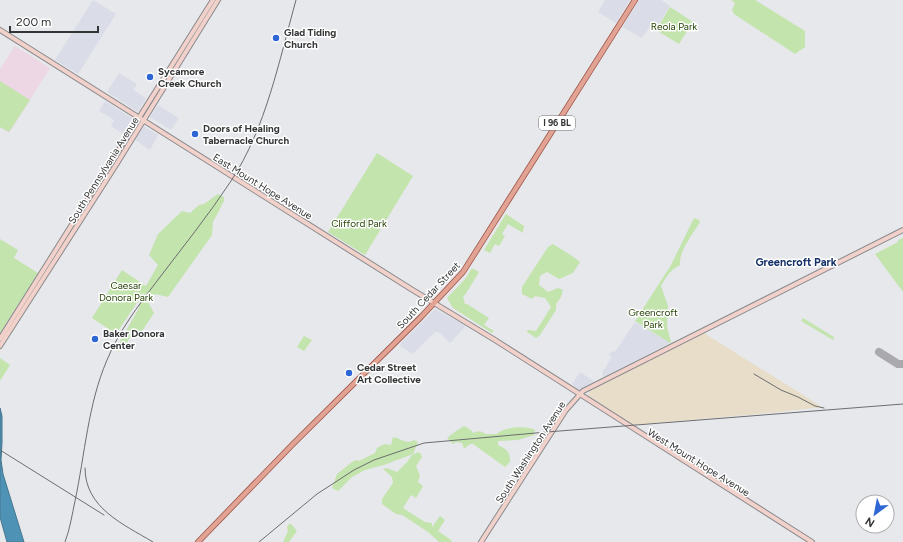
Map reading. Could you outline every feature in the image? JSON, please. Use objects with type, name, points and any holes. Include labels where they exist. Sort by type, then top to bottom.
[{"type":"main road","name":"South Cedar Street","points":[[198,542],[456,280],[466,267],[635,0]]},
{"type":"street","name":"South Pennsylvania Avenue","points":[[0,346],[4,342],[142,119],[213,0]]},
{"type":"street","name":"South Pennsylvania Avenue","points":[[0,339],[218,0]]},
{"type":"street","name":"East Mount Hope Avenue","points":[[0,30],[579,395]]},
{"type":"street","name":"South Washington Avenue","points":[[481,542],[566,410],[579,395],[594,384],[903,230]]},
{"type":"street","name":"West Mount Hope Avenue","points":[[579,395],[812,542]]},
{"type":"shaded area","points":[[93,0],[116,14],[78,74],[55,60]]},
{"type":"shaded area","points":[[605,0],[630,0],[616,23],[598,12]]},
{"type":"shaded area","points":[[639,0],[661,0],[670,6],[658,25],[653,22],[642,38],[622,27]]},
{"type":"shaded area","points":[[15,46],[50,68],[9,133],[0,127],[0,69]]},
{"type":"shaded area","points":[[119,73],[137,84],[133,90],[146,98],[138,112],[107,92]]},
{"type":"shaded area","points":[[105,101],[135,120],[125,135],[111,126],[114,120],[99,111]]},
{"type":"shaded area","points":[[158,105],[179,118],[171,130],[150,117]]},
{"type":"shaded area","points":[[144,126],[158,135],[150,150],[135,140]]},
{"type":"shaded area","points":[[435,309],[464,325],[465,327],[450,343],[440,333],[435,332],[413,354],[400,346],[401,343]]},
{"type":"shaded area","points":[[635,322],[670,343],[604,377],[602,373],[612,357],[609,355],[612,351],[615,352]]},
{"type":"shaded area","points":[[704,333],[822,407],[632,425],[588,396],[589,391],[598,385]]},
{"type":"shaded area","points":[[580,372],[594,381],[579,390],[572,384]]},
{"type":"green space","points":[[731,0],[755,0],[805,31],[805,47],[795,54],[734,14],[732,10],[735,3]]},
{"type":"green space","name":"Reola Park","points":[[670,7],[693,22],[679,44],[656,30]]},
{"type":"green space","points":[[0,81],[30,100],[9,132],[0,127]]},
{"type":"green space","name":"Clifford Park","points":[[377,153],[413,176],[365,255],[328,232]]},
{"type":"green space","name":"Caesar Donora Park","points":[[218,194],[224,197],[224,201],[213,222],[212,235],[168,297],[155,294],[148,302],[154,313],[142,331],[133,332],[124,348],[118,352],[116,348],[138,310],[144,292],[116,334],[92,318],[122,270],[146,286],[158,265],[149,255],[158,234],[182,211],[190,213],[199,205],[204,204]]},
{"type":"green space","points":[[506,214],[524,226],[523,233],[508,224],[502,234],[505,236],[499,246],[495,244],[490,253],[484,250]]},
{"type":"green space","name":"Greencroft Park","points":[[694,218],[700,222],[684,248],[680,259],[680,265],[671,271],[661,286],[668,306],[667,327],[670,343],[635,321],[671,265]]},
{"type":"green space","points":[[903,238],[903,292],[875,254]]},
{"type":"green space","points":[[0,239],[18,250],[14,258],[38,273],[0,333]]},
{"type":"green space","points":[[553,244],[580,262],[573,273],[559,279],[547,272],[540,276],[539,285],[548,292],[558,288],[563,290],[561,297],[556,304],[556,310],[540,335],[536,338],[526,331],[536,331],[551,307],[545,298],[535,296],[532,299],[522,294],[522,287],[548,247]]},
{"type":"green space","points":[[472,268],[479,272],[463,296],[465,304],[489,318],[484,325],[494,331],[492,333],[453,308],[447,298],[466,278]]},
{"type":"green space","points":[[803,318],[834,337],[833,340],[801,321]]},
{"type":"green space","points":[[304,336],[312,340],[304,351],[297,347]]},
{"type":"green space","points":[[0,358],[10,365],[0,381]]},
{"type":"green space","points":[[464,426],[473,433],[479,431],[485,434],[497,434],[510,428],[531,428],[535,430],[534,435],[518,440],[498,441],[498,445],[506,450],[510,456],[510,462],[505,467],[473,444],[470,444],[464,449],[462,443],[456,442],[453,444],[447,438]]},
{"type":"green space","points":[[393,437],[406,442],[414,440],[418,442],[413,454],[384,465],[365,470],[352,477],[338,491],[332,488],[337,474],[352,462],[356,460],[359,461],[375,453],[377,448],[384,444],[391,445]]},
{"type":"green space","points":[[418,452],[422,457],[416,466],[420,476],[418,482],[423,486],[416,498],[411,495],[403,508],[425,522],[432,523],[432,527],[440,516],[445,520],[438,531],[452,542],[439,542],[428,532],[402,515],[396,514],[382,504],[382,499],[393,483],[392,477],[383,469],[387,468],[397,472],[412,455]]},
{"type":"green space","points":[[291,524],[297,531],[289,542],[283,542],[288,531],[287,527]]},
{"type":"water","points":[[0,408],[2,416],[1,460],[3,474],[24,542],[7,542],[0,517]]},
{"type":"taxiway","points":[[879,352],[898,364],[903,364]]},
{"type":"railway","points":[[65,542],[70,527],[95,394],[107,360],[129,319],[195,232],[231,181],[243,161],[254,139],[270,94],[296,0]]},
{"type":"railway","points":[[754,374],[781,390],[815,406],[824,408]]},
{"type":"railway","points":[[259,542],[317,494],[354,470],[374,460],[424,443],[903,404]]},
{"type":"railway","points":[[0,450],[104,515]]},
{"type":"railway","points":[[85,468],[91,494],[99,504],[118,521],[153,542]]},
{"type":"place","name":"Glad Tiding Church","points":[[276,38]]},
{"type":"place","name":"Sycamore Creek Church","points":[[150,77]]},
{"type":"place","name":"Doors of Healing Tabernacle Church","points":[[195,134]]},
{"type":"place","name":"Baker Donora Center","points":[[95,339]]},
{"type":"place","name":"Cedar Street Art Collective","points":[[349,373]]},
{"type":"district","name":"Greencroft Park","points":[[796,262]]}]
